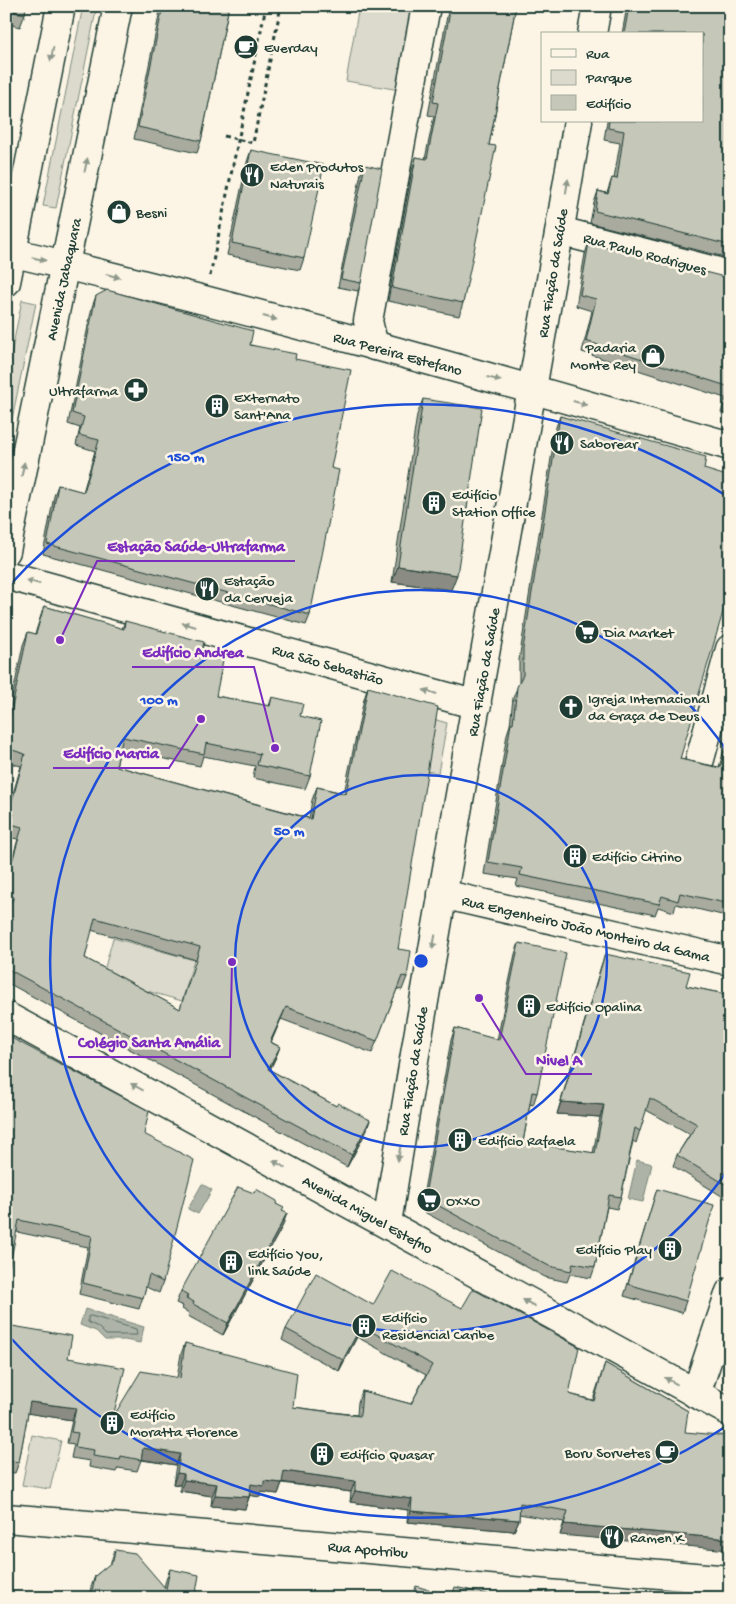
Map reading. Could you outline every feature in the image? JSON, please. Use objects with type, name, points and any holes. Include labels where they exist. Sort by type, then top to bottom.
[{"type":"street","points":[[6,282],[9,252],[61,6]]},
{"type":"street","name":"Avenida Jabaquara","points":[[6,551],[118,6]]},
{"type":"street","points":[[374,346],[368,322],[426,6]]},
{"type":"street","points":[[592,32],[596,6]]},
{"type":"street","name":"Rua Fiação da Saúde","points":[[387,1223],[442,894],[533,390],[578,122]]},
{"type":"street","name":"Rua Paulo Rodrigues","points":[[560,231],[730,275]]},
{"type":"street","name":"Rua Pereira Estefano","points":[[9,252],[66,265],[374,346],[730,446]]},
{"type":"street","name":"Rua São Sebastião","points":[[6,575],[477,705]]},
{"type":"street","points":[[700,759],[730,649]]},
{"type":"street","name":"Rua Engenheiro João Monteiro da Gama","points":[[442,894],[730,961]]},
{"type":"street","name":"Avenida Miguel Estefno","points":[[6,1016],[730,1412]]},
{"type":"street","points":[[696,1394],[730,1292]]},
{"type":"street","name":"Rua Apotribu","points":[[6,1518],[730,1580]]},
{"type":"path","points":[[209,279],[266,6]]},
{"type":"path","points":[[224,136],[253,143],[281,6]]},
{"type":"green space","points":[[83,6],[97,6],[56,208],[43,206]]},
{"type":"green space","points":[[359,6],[421,6],[406,91],[346,81]]},
{"type":"green space","points":[[22,300],[36,303],[6,448],[6,380]]},
{"type":"green space","points":[[433,719],[447,723],[438,773],[425,771]]},
{"type":"green space","points":[[113,938],[194,960],[182,1001],[102,978]]},
{"type":"green space","points":[[32,1435],[61,1441],[50,1489],[22,1485]]},
{"type":"water","points":[[637,1160],[652,1164],[643,1202],[628,1199]]},
{"type":"water","points":[[202,1184],[212,1190],[198,1214],[188,1209]]},
{"type":"water","points":[[85,1309],[144,1327],[140,1343],[125,1340],[105,1340],[96,1331],[80,1325]]},
{"type":"building","points":[[6,6],[26,6],[25,14],[11,11],[6,35]]},
{"type":"building","points":[[163,6],[229,6],[201,141],[138,127]]},
{"type":"building","points":[[451,6],[516,6],[489,145],[496,146],[463,303],[392,288],[416,157],[427,159],[438,103],[433,102]]},
{"type":"building","points":[[629,6],[730,6],[729,245],[595,211],[598,191],[608,194],[612,178],[617,179],[624,131],[608,128],[609,122],[704,122],[704,32],[624,32]]},
{"type":"building","points":[[251,150],[324,165],[304,258],[232,243]]},
{"type":"building","points":[[365,165],[382,169],[361,283],[341,279]]},
{"type":"building","points":[[589,242],[728,278],[730,281],[730,387],[586,341],[596,299],[580,295]]},
{"type":"building","points":[[107,290],[253,331],[250,345],[296,354],[295,359],[351,370],[331,468],[339,470],[310,615],[47,544],[58,485],[84,492],[99,440],[79,435],[84,417],[72,413],[96,296]]},
{"type":"building","points":[[730,387],[730,402],[725,401]]},
{"type":"building","name":"Edifício Station Office","points":[[423,399],[482,408],[457,575],[398,566]]},
{"type":"building","points":[[560,416],[706,457],[704,469],[730,477],[730,588],[680,759],[720,768],[730,733],[730,904],[680,893],[678,901],[662,896],[659,904],[520,875],[522,868],[488,862],[511,723],[513,723],[517,687],[523,675],[523,649]]},
{"type":"building","points":[[44,606],[124,629],[125,621],[204,642],[201,655],[223,660],[216,696],[270,706],[272,697],[303,704],[300,716],[321,721],[310,776],[257,765],[260,754],[206,743],[204,754],[123,737],[116,766],[311,819],[317,787],[346,794],[368,687],[438,707],[398,949],[411,951],[407,977],[402,976],[377,1041],[286,1007],[270,1042],[280,1047],[268,1069],[336,1106],[338,1103],[370,1120],[352,1155],[6,968],[6,911],[14,897],[6,895],[6,883],[22,827],[11,824],[14,814],[9,812],[25,754],[6,748],[6,736],[28,632],[36,634]],"holes":[[[95,918],[200,947],[180,1009],[85,958]]]},
{"type":"building","points":[[519,943],[566,953],[537,1093],[532,1092],[523,1142],[595,1153],[604,1105],[561,1102],[605,954],[690,972],[686,986],[730,995],[730,1187],[677,1155],[697,1124],[650,1098],[640,1131],[635,1128],[621,1197],[609,1195],[595,1267],[573,1263],[571,1271],[549,1266],[430,1201],[425,1195],[455,1028],[499,1040]]},
{"type":"building","points":[[6,1035],[149,1111],[144,1134],[194,1160],[163,1282],[149,1275],[143,1298],[83,1283],[92,1236],[19,1220],[6,1283]]},
{"type":"building","name":"Edifício You, link Saúde","points":[[238,1187],[254,1193],[256,1189],[277,1201],[276,1204],[284,1208],[282,1211],[287,1213],[228,1323],[193,1304],[194,1302],[186,1298],[188,1295],[181,1291]]},
{"type":"building","name":"Edifício Play","points":[[657,1189],[714,1205],[686,1301],[628,1284]]},
{"type":"building","points":[[392,1271],[462,1308],[473,1289],[579,1347],[569,1394],[594,1401],[605,1363],[688,1411],[685,1432],[730,1436],[730,1539],[564,1524],[568,1511],[520,1503],[519,1520],[411,1511],[412,1499],[355,1491],[355,1481],[284,1471],[282,1483],[264,1481],[264,1486],[251,1484],[249,1497],[215,1495],[217,1484],[184,1480],[184,1474],[177,1473],[180,1454],[143,1448],[141,1460],[121,1456],[120,1460],[93,1456],[94,1450],[75,1447],[78,1433],[71,1432],[76,1408],[30,1402],[19,1462],[6,1460],[6,1325],[72,1336],[68,1358],[125,1368],[113,1417],[141,1371],[180,1378],[185,1343],[297,1373],[293,1407],[360,1416],[362,1391],[411,1404],[432,1365],[422,1359],[361,1326],[343,1360],[286,1329],[316,1273],[373,1305]]},
{"type":"building","points":[[115,1550],[135,1553],[166,1589],[170,1569],[199,1575],[195,1598],[91,1598],[95,1576],[113,1561]]},
{"type":"building","points":[[416,1586],[452,1597],[455,1587],[504,1598],[413,1598]]},
{"type":"building","points":[[546,1592],[567,1598],[544,1598]]},
{"type":"building","points":[[520,1594],[535,1598],[519,1598]]},
{"type":"place","name":"Everday","points":[[246,47]]},
{"type":"place","name":"Eden Produtos Naturais","points":[[252,175]]},
{"type":"place","name":"Besni","points":[[119,212]]},
{"type":"place","name":"Padaria Monte Rey","points":[[653,356]]},
{"type":"place","name":"Ultrafarma","points":[[136,390]]},
{"type":"place","name":"Externato Sant'Ana","points":[[217,406]]},
{"type":"place","name":"Saborear","points":[[562,443]]},
{"type":"place","name":"Edifício Station Office","points":[[434,503]]},
{"type":"place","name":"Estação da Cerveja","points":[[207,589]]},
{"type":"place","name":"Dia Market","points":[[587,632]]},
{"type":"place","name":"Estação Saúde-Ultrafarma","points":[[60,640]]},
{"type":"place","name":"Igreja Internacional da Graça de Deus","points":[[571,707]]},
{"type":"place","name":"Edifício Marcia","points":[[201,719]]},
{"type":"place","name":"Edifício Andrea","points":[[275,748]]},
{"type":"place","name":"Edifício Citrino","points":[[575,856]]},
{"type":"place","name":"Colégio Santa Amália","points":[[232,962]]},
{"type":"place","name":"Nivel A","points":[[479,998]]},
{"type":"place","name":"Edifício Opalina","points":[[529,1006]]},
{"type":"place","name":"Edifício Rafaela","points":[[460,1140]]},
{"type":"place","name":"OXXO","points":[[429,1200]]},
{"type":"place","name":"Edifício Play","points":[[670,1249]]},
{"type":"place","name":"Edifício You, link Saúde","points":[[231,1262]]},
{"type":"place","name":"Edifício Residencial Caribe","points":[[364,1326]]},
{"type":"place","name":"Edifício Moratta Florence","points":[[112,1423]]},
{"type":"place","name":"Boru Sorvetes","points":[[667,1452]]},
{"type":"place","name":"Edifício Quasar","points":[[322,1454]]},
{"type":"place","name":"Ramen K","points":[[612,1537]]}]
